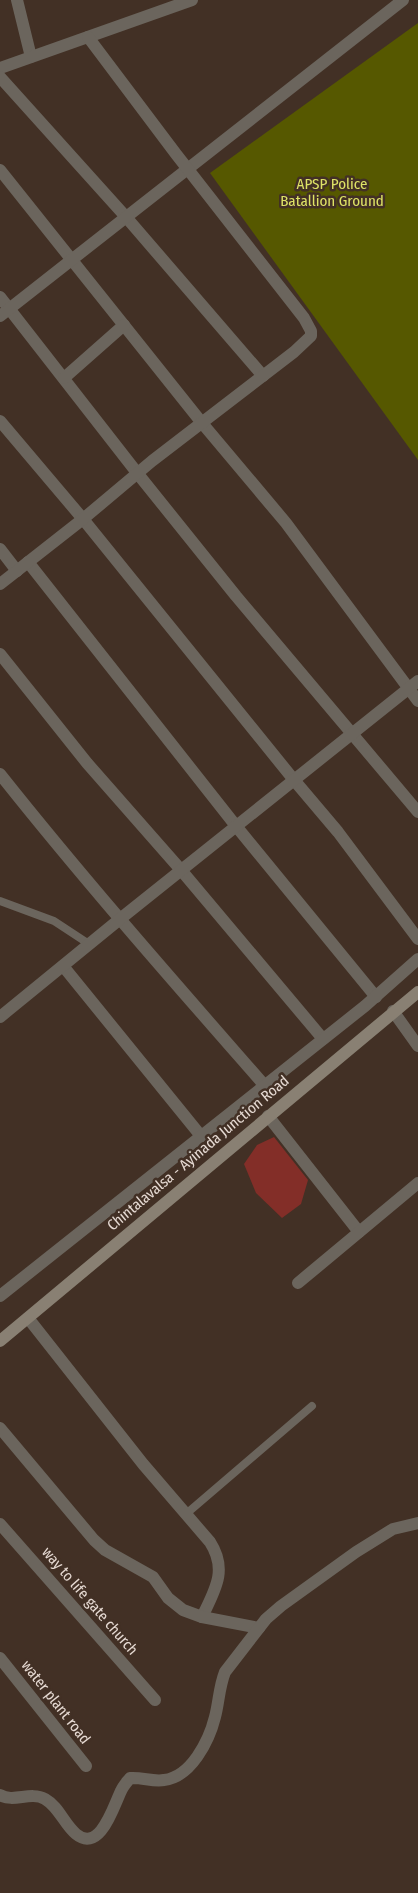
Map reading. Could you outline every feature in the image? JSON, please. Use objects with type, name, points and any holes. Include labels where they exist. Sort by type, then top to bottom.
[{"type":"main road","name":"Chintalavalsa - Ayinada Junction Road","points":[[0,1341],[418,992]]},
{"type":"street","points":[[17,0],[31,57]]},
{"type":"street","points":[[0,68],[192,0]]},
{"type":"street","points":[[5,312],[403,0]]},
{"type":"street","points":[[0,584],[84,519],[311,336],[311,331],[304,318],[88,37]]},
{"type":"street","points":[[0,77],[126,217],[263,376]]},
{"type":"street","points":[[0,170],[202,423],[286,523],[413,685],[418,701]]},
{"type":"street","points":[[0,296],[5,312],[64,378],[236,596],[418,812]]},
{"type":"street","points":[[64,378],[124,325]]},
{"type":"street","points":[[0,421],[84,519],[338,832],[418,939]]},
{"type":"street","points":[[0,549],[17,571]]},
{"type":"street","points":[[28,562],[236,826],[376,997]]},
{"type":"street","points":[[0,654],[87,763],[181,870],[323,1039]]},
{"type":"street","points":[[0,1017],[413,685]]},
{"type":"street","points":[[0,774],[120,919],[265,1086]]},
{"type":"street","points":[[0,1296],[376,997],[418,959]]},
{"type":"street","points":[[63,966],[201,1136]]},
{"type":"street","points":[[393,1011],[418,1046]]},
{"type":"street","points":[[268,1116],[359,1232]]},
{"type":"street","points":[[298,1283],[418,1183]]},
{"type":"street","points":[[28,1318],[142,1464],[216,1551],[219,1561],[217,1588],[202,1616]]},
{"type":"street","points":[[0,1428],[94,1540],[105,1550],[152,1577],[176,1605],[183,1610],[202,1616],[259,1628]]},
{"type":"street","points":[[0,1795],[5,1798],[40,1797],[51,1803],[76,1834],[88,1839],[94,1837],[100,1833],[109,1820],[122,1788],[130,1778],[164,1780],[172,1778],[189,1768],[208,1737],[215,1718],[221,1681],[225,1672],[266,1619],[356,1552],[393,1529],[418,1523]]},
{"type":"street","name":"way to life gate church","points":[[0,1524],[155,1700]]},
{"type":"street","name":"water plant road","points":[[0,1658],[86,1766]]},
{"type":"lane","points":[[0,901],[54,921],[89,944]]},
{"type":"lane","points":[[186,1514],[312,1406]]},
{"type":"green space","name":"APSP Police Batallion Ground","points":[[418,23],[418,460],[210,173]]},
{"type":"building","points":[[274,1137],[308,1180],[301,1204],[282,1218],[256,1193],[244,1164],[257,1145]]}]
